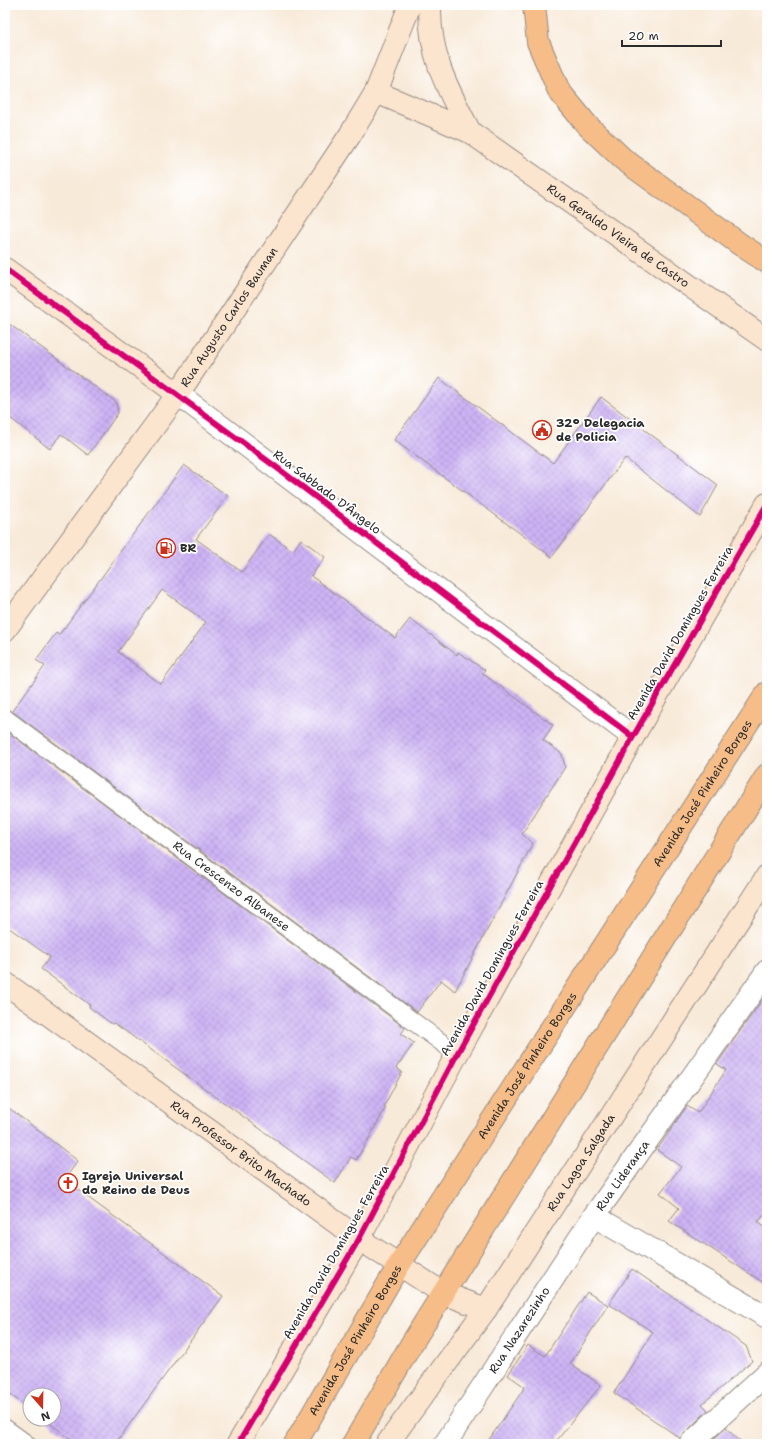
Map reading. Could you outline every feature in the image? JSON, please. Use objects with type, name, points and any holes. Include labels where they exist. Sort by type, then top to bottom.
[{"type":"main road","points":[[534,5],[538,42],[559,91],[587,125],[623,159],[740,245],[767,262]]},
{"type":"main road","name":"Avenida José Pinheiro Borges","points":[[295,1444],[399,1265],[426,1222],[767,693]]},
{"type":"main road","points":[[353,1444],[443,1293],[767,775]]},
{"type":"street","name":"Rua Augusto Carlos Bauman","points":[[5,630],[178,394],[350,135],[376,92],[410,5]]},
{"type":"street","name":"Rua Geraldo Vieira de Castro","points":[[430,5],[430,27],[438,65],[446,86],[470,132]]},
{"type":"street","name":"Rua Geraldo Vieira de Castro","points":[[376,92],[470,132],[767,340]]},
{"type":"street","name":"Rua Sabbado D'Ângelo","points":[[5,269],[178,394],[633,737]]},
{"type":"street","name":"Avenida David Domingues Ferreira","points":[[238,1444],[359,1239],[457,1054],[633,737],[767,504]]},
{"type":"street","name":"Rua Lagoa Salgada","points":[[387,1444],[486,1309],[767,876]]},
{"type":"street","name":"Rua Liderança","points":[[767,971],[594,1216],[767,1318]]},
{"type":"street","name":"Rua Professor Brito Machado","points":[[5,983],[359,1239],[443,1293],[486,1309]]},
{"type":"street","name":"Rua Nazarezinho","points":[[445,1444],[594,1216]]},
{"type":"street","points":[[690,1444],[767,1373]]},
{"type":"lane","name":"Rua Crescenzo Albanese","points":[[5,718],[457,1054]]},
{"type":"lane","points":[[5,1428],[27,1444]]},
{"type":"building","points":[[5,321],[116,402],[118,413],[88,455],[61,434],[50,449],[5,414]]},
{"type":"building","points":[[439,378],[553,463],[601,397],[718,485],[700,517],[625,458],[552,557],[394,440]]},
{"type":"building","points":[[184,465],[228,496],[196,539],[242,572],[269,534],[293,551],[301,539],[325,557],[311,576],[395,638],[410,619],[457,655],[458,652],[485,670],[482,673],[553,725],[543,740],[562,754],[565,767],[522,834],[533,843],[455,991],[441,980],[417,1012],[12,711],[45,666],[36,660],[56,633],[59,635]],"holes":[[[162,590],[206,622],[161,684],[118,652]]]},
{"type":"building","points":[[5,730],[405,1028],[401,1034],[414,1043],[396,1068],[402,1072],[384,1106],[386,1107],[356,1160],[351,1157],[335,1183],[114,1023],[112,1024],[89,1007],[90,1005],[41,969],[50,957],[5,925]]},
{"type":"building","points":[[767,993],[767,1212],[758,1222],[767,1229],[767,1285],[669,1221],[679,1208],[660,1193],[681,1167],[657,1150],[687,1106],[698,1113],[726,1070],[717,1064]]},
{"type":"building","name":"Igreja Universal do Reino de Deus","points":[[5,1105],[78,1161],[64,1180],[223,1296],[115,1444],[78,1444],[55,1427],[62,1427],[62,1387],[22,1387],[22,1403],[5,1391]]},
{"type":"building","points":[[632,1269],[746,1346],[752,1361],[702,1404],[708,1410],[680,1438],[614,1393],[653,1332],[609,1304]]},
{"type":"building","points":[[587,1292],[608,1305],[570,1364],[601,1385],[554,1444],[486,1444],[525,1387],[508,1375],[528,1345],[545,1356]]},
{"type":"building","points":[[726,1428],[743,1444],[708,1444]]},
{"type":"cycle path","points":[[5,269],[276,467],[633,737]]},
{"type":"cycle path","points":[[238,1444],[359,1239],[457,1054],[633,737],[767,504]]},
{"type":"place","name":"32° Delegacia de Policia","points":[[542,430]]},
{"type":"place","name":"BR","points":[[166,548]]},
{"type":"place","name":"Igreja Universal do Reino de Deus","points":[[68,1183]]}]
